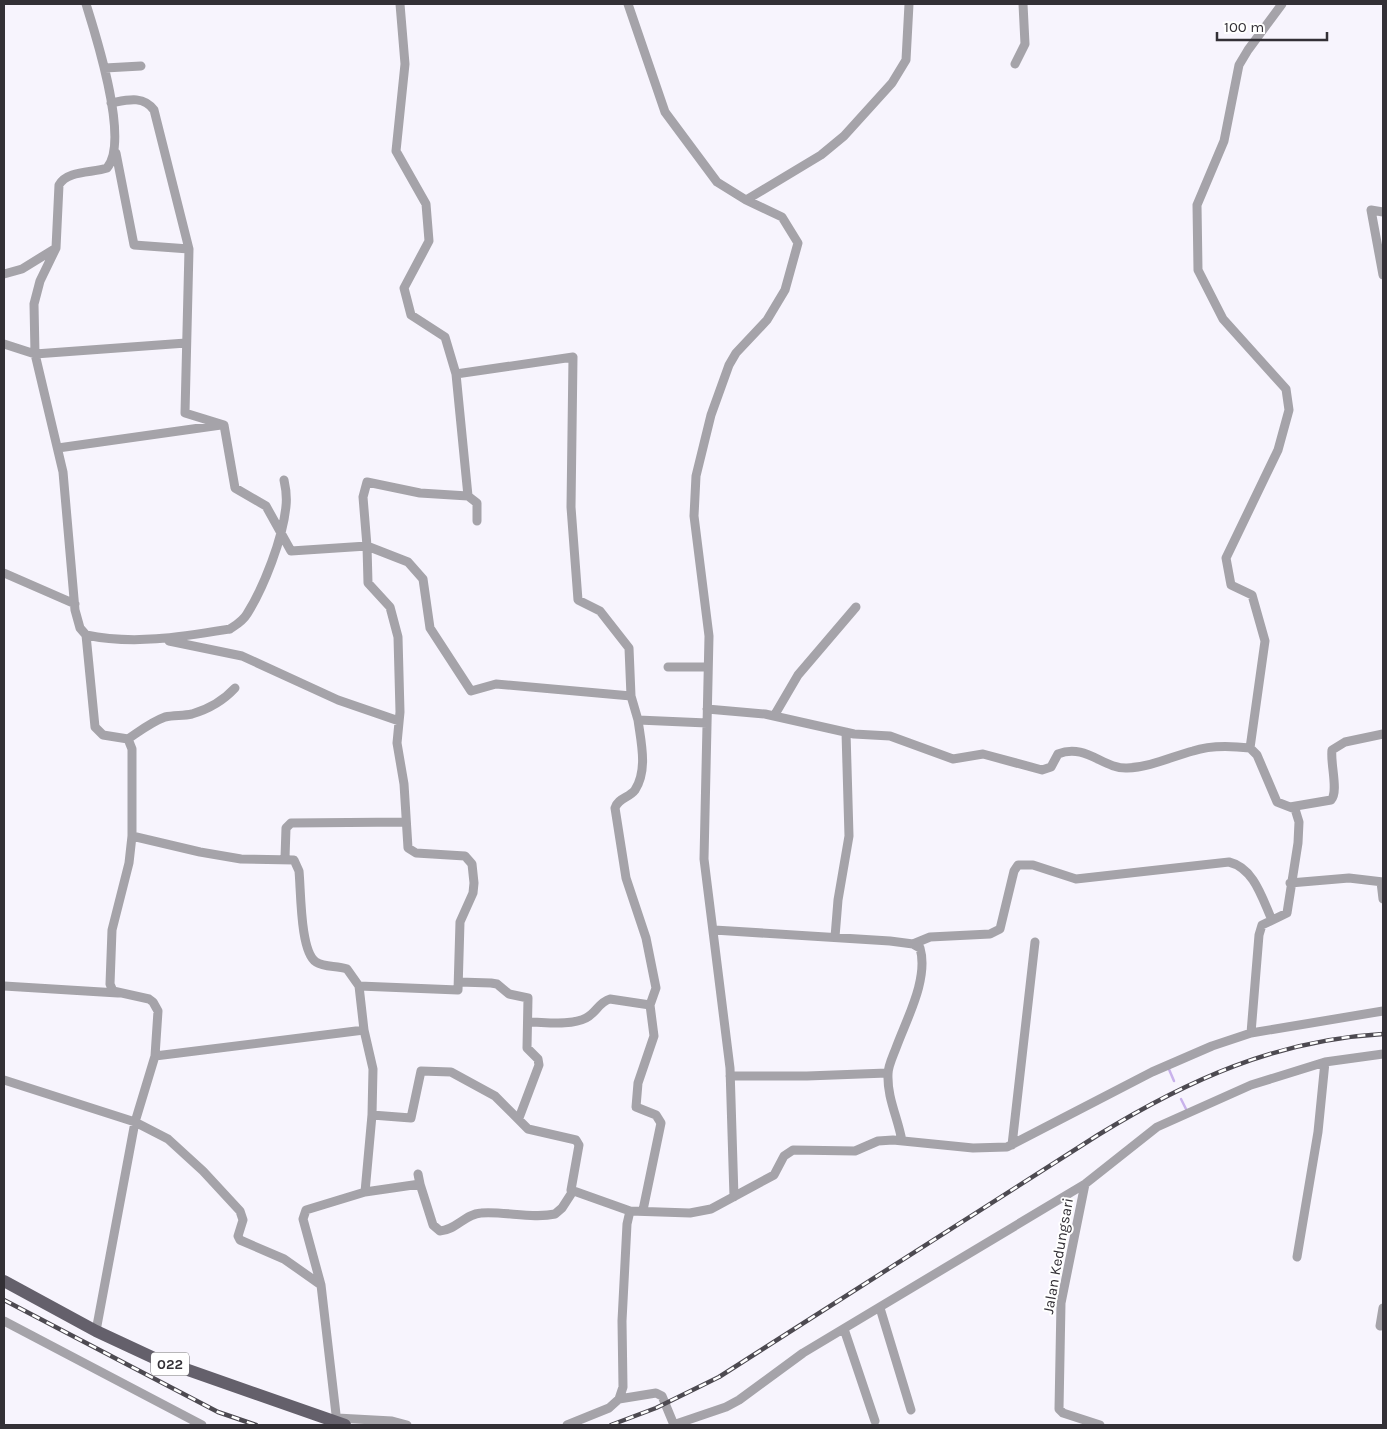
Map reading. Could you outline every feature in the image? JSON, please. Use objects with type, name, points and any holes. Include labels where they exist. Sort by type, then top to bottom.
[{"type":"main road","name":"022","points":[[4,1281],[96,1331],[154,1358],[340,1422]]},
{"type":"street","points":[[86,4],[105,68],[111,103],[115,150],[134,246],[189,249]]},
{"type":"street","points":[[400,4],[405,64],[396,151],[426,204],[429,241],[404,288],[411,315],[445,337],[456,374],[468,496]]},
{"type":"street","points":[[628,4],[665,112],[717,182],[746,200],[782,217],[798,243],[786,290],[767,320],[736,353],[729,365],[711,415],[696,476],[694,516],[709,636],[704,859],[730,1076],[734,1197]]},
{"type":"street","points":[[746,200],[820,155],[838,141],[892,82],[906,60],[909,4]]},
{"type":"street","points":[[1015,64],[1025,44],[1023,4]]},
{"type":"street","points":[[1250,748],[1265,641],[1252,595],[1232,585],[1226,558],[1278,450],[1289,410],[1286,389],[1223,320],[1198,270],[1197,205],[1224,141],[1239,66],[1248,50],[1282,4]]},
{"type":"street","points":[[105,68],[141,66]]},
{"type":"street","points":[[111,103],[136,99],[148,103],[154,110],[189,249],[185,413],[224,425]]},
{"type":"street","points":[[115,150],[114,157],[107,168],[76,174],[62,180],[59,193],[56,248],[40,281],[34,304],[35,354],[63,472],[75,604],[77,619],[86,635],[97,731],[103,735],[128,740],[144,728],[166,717],[192,714],[209,708],[225,699],[235,688]]},
{"type":"street","points":[[1383,212],[1372,210],[1383,275]]},
{"type":"street","points":[[4,274],[22,269],[56,248]]},
{"type":"street","points":[[4,344],[35,354],[186,343]]},
{"type":"street","points":[[456,374],[573,357],[571,507],[578,600],[600,611],[629,648],[632,696],[638,720],[642,759],[639,779],[634,791],[618,801],[616,808],[626,878],[646,938],[656,988],[650,1005],[654,1036],[640,1076],[635,1104],[637,1108],[656,1115],[661,1126],[643,1210]]},
{"type":"street","points":[[224,425],[235,488],[266,506],[291,551],[367,546],[408,562],[423,579],[430,628],[471,692],[496,684],[632,696]]},
{"type":"street","points":[[58,448],[224,425]]},
{"type":"street","points":[[86,635],[115,641],[162,639],[230,629],[242,620],[267,573],[280,532],[286,508],[284,480]]},
{"type":"street","points":[[359,986],[456,992],[460,982],[460,922],[473,893],[472,864],[465,856],[411,852],[408,848],[404,784],[398,752],[398,637],[390,607],[368,583],[363,497],[367,482],[420,493],[468,496],[477,503],[477,521]]},
{"type":"street","points":[[4,573],[75,604]]},
{"type":"street","points":[[774,716],[798,675],[856,607]]},
{"type":"street","points":[[162,639],[242,656],[338,700],[399,721]]},
{"type":"street","points":[[668,667],[708,667]]},
{"type":"street","points":[[708,709],[774,716],[846,732],[890,736],[953,759],[983,754],[1042,770],[1051,767],[1058,754],[1068,752],[1090,755],[1116,767],[1125,768],[1153,764],[1200,749],[1250,748],[1257,755],[1277,802],[1295,809],[1299,822],[1298,843],[1290,883],[1287,913],[1262,925],[1259,935],[1250,1033]]},
{"type":"street","points":[[638,720],[707,723]]},
{"type":"street","points":[[836,937],[838,900],[849,836],[846,732]]},
{"type":"street","points":[[1290,806],[1331,800],[1335,791],[1330,761],[1332,750],[1345,742],[1383,734]]},
{"type":"street","points":[[119,994],[113,991],[110,984],[112,930],[130,863],[132,836],[132,749],[128,740]]},
{"type":"street","points":[[285,858],[286,828],[291,823],[406,822]]},
{"type":"street","points":[[132,836],[200,852],[241,859],[285,858],[294,860],[299,871],[305,942],[310,955],[317,963],[346,969],[359,986],[364,1030],[373,1069],[372,1115],[365,1192]]},
{"type":"street","points":[[913,944],[930,937],[990,934],[1000,929],[1014,871],[1018,865],[1033,865],[1076,879],[1093,879],[1229,862],[1240,865],[1251,876],[1272,920]]},
{"type":"street","points":[[1290,883],[1349,878],[1382,882],[1383,899]]},
{"type":"street","points":[[714,930],[836,937],[913,944],[920,948],[922,954],[920,980],[887,1073],[891,1105],[899,1122],[902,1142]]},
{"type":"street","points":[[1012,1146],[1035,942]]},
{"type":"street","points":[[460,982],[497,984],[509,994],[527,996],[527,1048],[538,1059],[539,1065],[520,1118],[521,1124],[532,1131],[578,1141],[570,1186],[573,1191],[630,1211],[695,1212],[711,1209],[774,1175],[784,1156],[793,1150],[856,1151],[878,1141],[973,1148],[1012,1146],[1152,1072],[1212,1046],[1250,1033],[1383,1011]]},
{"type":"street","points":[[4,986],[144,997],[153,1002],[158,1011],[154,1056],[135,1122],[96,1331]]},
{"type":"street","points":[[528,1022],[581,1020],[590,1016],[604,1001],[610,999],[650,1005]]},
{"type":"street","points":[[154,1056],[364,1030]]},
{"type":"street","points":[[567,1425],[609,1408],[619,1400],[656,1393],[662,1396],[673,1425],[726,1407],[803,1353],[1085,1184],[1137,1141],[1172,1119],[1251,1085],[1325,1062],[1383,1054]]},
{"type":"street","points":[[1297,1257],[1318,1132],[1325,1062]]},
{"type":"street","points":[[372,1115],[411,1118],[421,1071],[451,1072],[495,1096],[520,1118]]},
{"type":"street","points":[[730,1076],[887,1073]]},
{"type":"street","points":[[4,1080],[135,1122],[168,1139],[226,1194],[242,1214],[240,1240],[284,1259],[321,1285]]},
{"type":"street","points":[[418,1174],[434,1225],[440,1231],[455,1227],[475,1214],[555,1214],[562,1208],[573,1191]]},
{"type":"street","points":[[407,1425],[392,1421],[340,1422],[321,1285],[304,1226],[304,1213],[312,1207],[365,1192],[420,1184]]},
{"type":"street","name":"Jalan Kedungsari","points":[[1085,1184],[1061,1303],[1059,1409],[1063,1414],[1100,1425]]},
{"type":"street","points":[[619,1400],[623,1387],[622,1321],[627,1224],[630,1211]]},
{"type":"street","points":[[880,1308],[911,1410]]},
{"type":"street","points":[[1380,1326],[1383,1308]]},
{"type":"street","points":[[4,1321],[202,1425]]},
{"type":"street","points":[[844,1329],[875,1421]]},
{"type":"waterway","points":[[1168,1067],[1174,1081]]},
{"type":"waterway","points":[[1181,1099],[1187,1111]]},
{"type":"railway","points":[[611,1425],[656,1408],[719,1377],[1098,1135],[1165,1097],[1234,1066],[1270,1054],[1344,1038],[1383,1034]]},
{"type":"railway","points":[[4,1300],[218,1412],[256,1425]]}]
